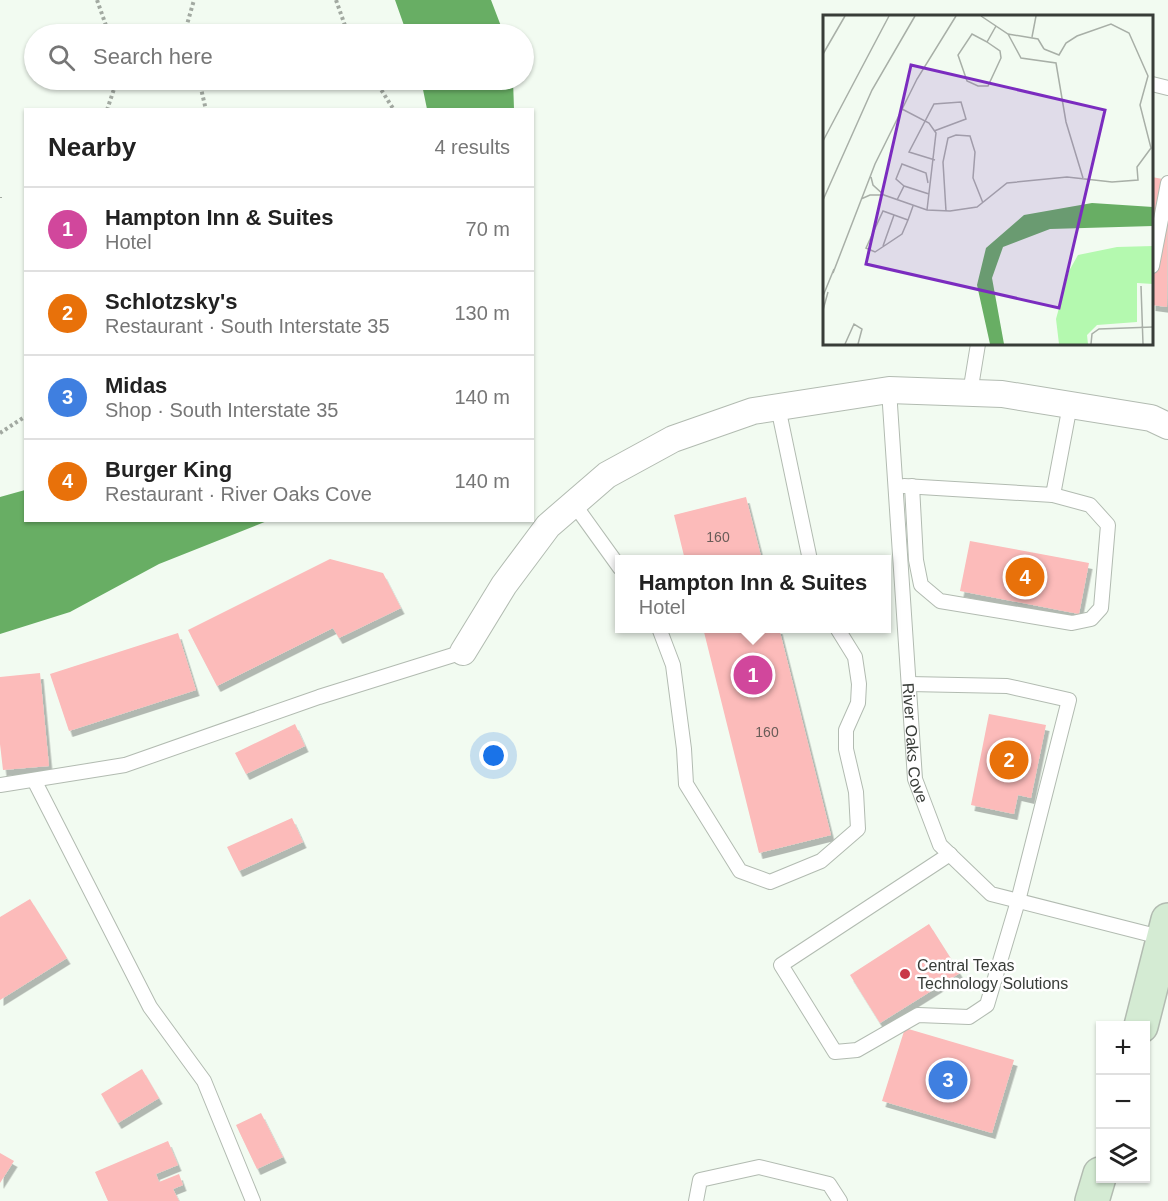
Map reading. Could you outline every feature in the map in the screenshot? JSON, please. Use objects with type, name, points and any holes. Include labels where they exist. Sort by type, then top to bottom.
[{"type":"main road","points":[[1142,1021],[1166,929]]},
{"type":"main road","points":[[1092,1201],[1098,1183]]},
{"type":"street","points":[[463,652],[504,585],[548,526],[607,475],[673,439],[753,411],[889,390],[1002,394],[1162,420]]},
{"type":"lane","points":[[1153,84],[1168,88]]},
{"type":"lane","points":[[1153,261],[1168,183]]},
{"type":"lane","points":[[970,393],[978,345]]},
{"type":"lane","name":"River Oaks Cove","points":[[889,390],[915,779],[940,845],[991,894],[1166,929]]},
{"type":"lane","points":[[1053,495],[1070,405]]},
{"type":"lane","points":[[778,407],[809,555]]},
{"type":"lane","points":[[895,485],[912,486],[1053,495],[1090,505],[1108,525],[1101,608],[1091,619],[1072,623],[940,600],[921,585],[916,560],[912,486]]},
{"type":"lane","points":[[574,504],[615,561]]},
{"type":"lane","points":[[661,633],[673,665],[684,749],[686,784],[740,872],[770,882],[821,861],[858,829],[856,792],[846,749],[846,730],[858,704],[859,684],[855,657],[840,633]]},
{"type":"lane","points":[[0,785],[125,765],[319,697],[463,652]]},
{"type":"lane","points":[[909,684],[1007,686],[1068,700],[1018,901],[987,1005],[969,1017],[918,1015],[857,1050],[835,1052],[781,966],[950,854]]},
{"type":"lane","points":[[34,780],[150,1007],[204,1081],[253,1201]]},
{"type":"lane","points":[[696,1201],[700,1180],[759,1167],[829,1184],[840,1201]]},
{"type":"path","points":[[97,0],[105,24]]},
{"type":"path","points":[[187,24],[194,0]]},
{"type":"path","points":[[336,0],[344,24]]},
{"type":"path","points":[[108,108],[114,90]]},
{"type":"path","points":[[201,90],[206,108]]},
{"type":"path","points":[[381,90],[393,108]]},
{"type":"path","points":[[0,433],[24,417]]},
{"type":"shaded area","points":[[395,0],[491,0],[500,24],[403,24]]},
{"type":"shaded area","points":[[423,90],[513,90],[514,108],[427,108]]},
{"type":"shaded area","points":[[24,490],[24,522],[264,522],[159,564],[70,612],[0,634],[0,497]]},
{"type":"building","points":[[1153,177],[1168,180],[1167,307],[1153,305]]},
{"type":"building","points":[[746,497],[761,555],[684,555],[674,515]]},
{"type":"building","points":[[970,541],[1089,563],[1079,614],[960,591]]},
{"type":"building","points":[[330,559],[383,573],[401,608],[339,638],[333,628],[217,686],[188,630]]},
{"type":"building","points":[[178,633],[196,690],[69,731],[50,674]]},
{"type":"building","points":[[704,633],[780,633],[831,835],[759,853]]},
{"type":"building","points":[[40,673],[49,766],[3,770],[0,744],[0,677]]},
{"type":"building","points":[[989,714],[1046,725],[1031,798],[1018,795],[1014,814],[971,805]]},
{"type":"building","points":[[295,724],[305,746],[246,774],[235,753]]},
{"type":"building","points":[[292,818],[303,842],[239,871],[227,847]]},
{"type":"building","points":[[30,899],[67,958],[0,1000],[0,917]]},
{"type":"building","name":"Central Texas Technology Solutions","points":[[929,924],[960,973],[880,1023],[850,975]]},
{"type":"building","points":[[905,1028],[1014,1060],[992,1133],[882,1101]]},
{"type":"building","points":[[142,1069],[159,1098],[118,1123],[101,1094]]},
{"type":"building","points":[[261,1113],[283,1157],[257,1169],[236,1125]]},
{"type":"building","points":[[168,1141],[178,1165],[156,1174],[159,1182],[179,1174],[183,1185],[173,1189],[179,1201],[108,1201],[95,1172]]},
{"type":"building","points":[[0,1153],[14,1161],[0,1183]]},
{"type":"place","name":"Burger King","points":[[1025,577]]},
{"type":"place","name":"Hampton Inn & Suites","points":[[753,675]]},
{"type":"place","name":"Schlotzsky's","points":[[1009,760]]},
{"type":"place","name":"Central Texas Technology Solutions","points":[[905,974]]},
{"type":"place","name":"Midas","points":[[948,1080]]}]
